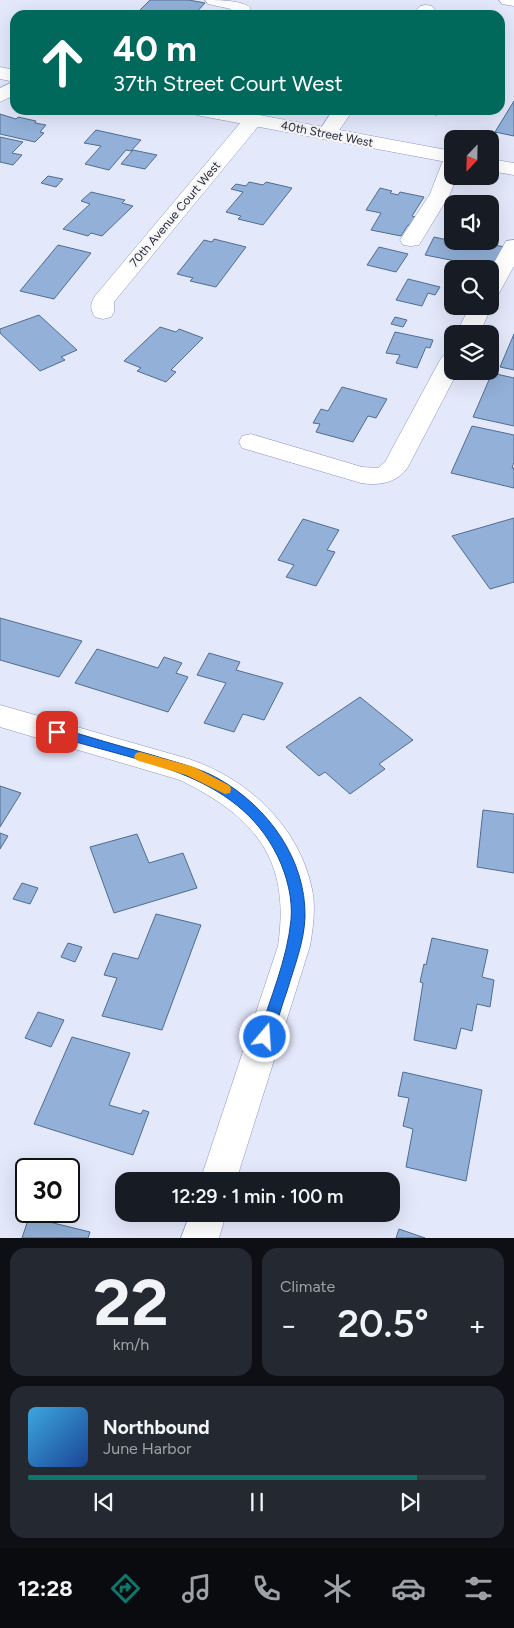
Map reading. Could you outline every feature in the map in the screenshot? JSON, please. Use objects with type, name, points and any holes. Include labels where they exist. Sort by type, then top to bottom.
[{"type":"street","points":[[214,0],[232,4],[242,8],[240,10]]},
{"type":"street","points":[[508,0],[514,1]]},
{"type":"street","name":"40th Street West","points":[[228,115],[444,156]]},
{"type":"street","points":[[327,134],[340,115]]},
{"type":"street","name":"70th Avenue Court West","points":[[103,312],[104,301],[253,120]]},
{"type":"street","points":[[499,166],[514,169]]},
{"type":"street","points":[[411,240],[444,185]]},
{"type":"street","points":[[499,274],[514,246]]},
{"type":"street","points":[[251,442],[361,475],[377,477],[388,474],[395,467],[444,375]]},
{"type":"street","points":[[0,716],[189,771],[214,782],[237,797],[258,816],[276,838],[290,869],[296,889],[298,917],[294,946],[221,1172]]},
{"type":"street","points":[[200,1238],[205,1222]]},
{"type":"building","points":[[150,0],[189,0],[205,3],[199,10],[140,10]]},
{"type":"building","points":[[514,101],[514,136],[499,133],[499,130],[496,130]]},
{"type":"building","points":[[0,114],[16,119],[18,117],[36,121],[35,123],[46,125],[40,132],[44,133],[35,142],[0,134]]},
{"type":"building","points":[[96,130],[141,140],[131,151],[126,150],[109,170],[85,164],[101,146],[84,143]]},
{"type":"building","points":[[0,137],[23,142],[12,153],[22,155],[13,165],[0,162]]},
{"type":"building","points":[[133,150],[157,155],[145,169],[121,164]]},
{"type":"building","points":[[48,176],[63,179],[56,187],[41,183]]},
{"type":"building","points":[[249,182],[263,185],[266,182],[292,188],[263,225],[238,219],[241,216],[226,212],[243,192],[231,189],[236,184],[246,186]]},
{"type":"building","points":[[380,188],[392,191],[390,193],[398,195],[400,192],[424,197],[412,216],[418,218],[413,226],[408,225],[401,236],[371,230],[381,213],[366,210]]},
{"type":"building","points":[[91,192],[125,200],[122,203],[133,206],[102,236],[91,233],[88,236],[63,229],[90,204],[81,201]]},
{"type":"building","points":[[434,237],[444,239],[444,250],[499,250],[499,246],[505,247],[499,262],[499,260],[450,260],[425,255]]},
{"type":"building","points":[[214,239],[246,247],[216,287],[190,281],[193,278],[177,274],[204,240],[212,242]]},
{"type":"building","points":[[58,245],[91,253],[54,299],[20,291]]},
{"type":"building","points":[[379,247],[408,254],[396,272],[367,265]]},
{"type":"building","points":[[408,279],[440,287],[435,295],[428,293],[422,306],[396,300]]},
{"type":"building","points":[[39,315],[77,350],[61,357],[65,360],[40,371],[0,333],[0,329]]},
{"type":"building","points":[[395,317],[407,320],[403,327],[391,324]]},
{"type":"building","points":[[160,327],[176,332],[179,329],[203,338],[171,370],[176,372],[166,382],[137,371],[141,368],[124,361]]},
{"type":"building","points":[[395,332],[433,340],[430,348],[426,347],[417,368],[396,363],[400,355],[386,353]]},
{"type":"building","points":[[514,334],[514,370],[500,367]]},
{"type":"building","points":[[499,375],[514,378],[514,426],[473,417],[489,380],[499,380]]},
{"type":"building","points":[[342,387],[387,399],[376,418],[368,416],[353,442],[316,432],[320,424],[313,423],[321,409],[328,411]]},
{"type":"building","points":[[472,426],[514,435],[514,462],[512,468],[514,468],[514,488],[451,473]]},
{"type":"building","points":[[514,518],[514,582],[490,589],[452,536]]},
{"type":"building","points":[[303,519],[339,530],[327,550],[335,552],[316,586],[286,577],[294,565],[278,560]]},
{"type":"building","points":[[0,618],[82,641],[59,677],[0,660]]},
{"type":"building","points":[[97,649],[158,668],[164,657],[182,663],[176,673],[188,677],[168,712],[75,683]]},
{"type":"building","points":[[209,653],[240,662],[236,670],[283,683],[264,720],[243,714],[234,732],[204,723],[226,683],[197,675]]},
{"type":"building","points":[[360,697],[413,740],[379,764],[385,769],[350,794],[325,772],[319,776],[286,747]]},
{"type":"building","points":[[0,786],[21,793],[0,827]]},
{"type":"building","points":[[483,810],[514,814],[514,873],[477,867]]},
{"type":"building","points":[[0,833],[8,836],[0,849]]},
{"type":"building","points":[[137,834],[149,863],[183,853],[197,888],[114,913],[90,847]]},
{"type":"building","points":[[22,883],[38,888],[30,904],[13,899]]},
{"type":"building","points":[[156,914],[201,925],[162,1030],[102,1016],[117,978],[104,975],[113,953],[138,959]]},
{"type":"building","points":[[432,938],[488,950],[482,977],[494,980],[490,1007],[477,1004],[472,1031],[461,1028],[456,1049],[414,1040],[423,983],[420,982]]},
{"type":"building","points":[[68,943],[82,947],[75,962],[61,957]]},
{"type":"building","points":[[38,1012],[64,1020],[51,1047],[25,1038]]},
{"type":"building","points":[[72,1037],[130,1053],[109,1105],[141,1114],[143,1110],[149,1112],[133,1155],[34,1124]]},
{"type":"building","points":[[403,1072],[482,1090],[466,1181],[406,1167],[413,1129],[403,1126],[409,1098],[398,1096]]},
{"type":"building","points":[[27,1223],[53,1223],[90,1232],[88,1238],[22,1238]]},
{"type":"building","points":[[399,1229],[425,1238],[396,1238]]},
{"type":"slow traffic","points":[[140,757],[189,771],[225,789]]},
{"type":"route","points":[[57,732],[189,771],[214,782],[237,797],[258,816],[276,838],[290,869],[296,889],[298,917],[294,946],[265,1037]]}]
